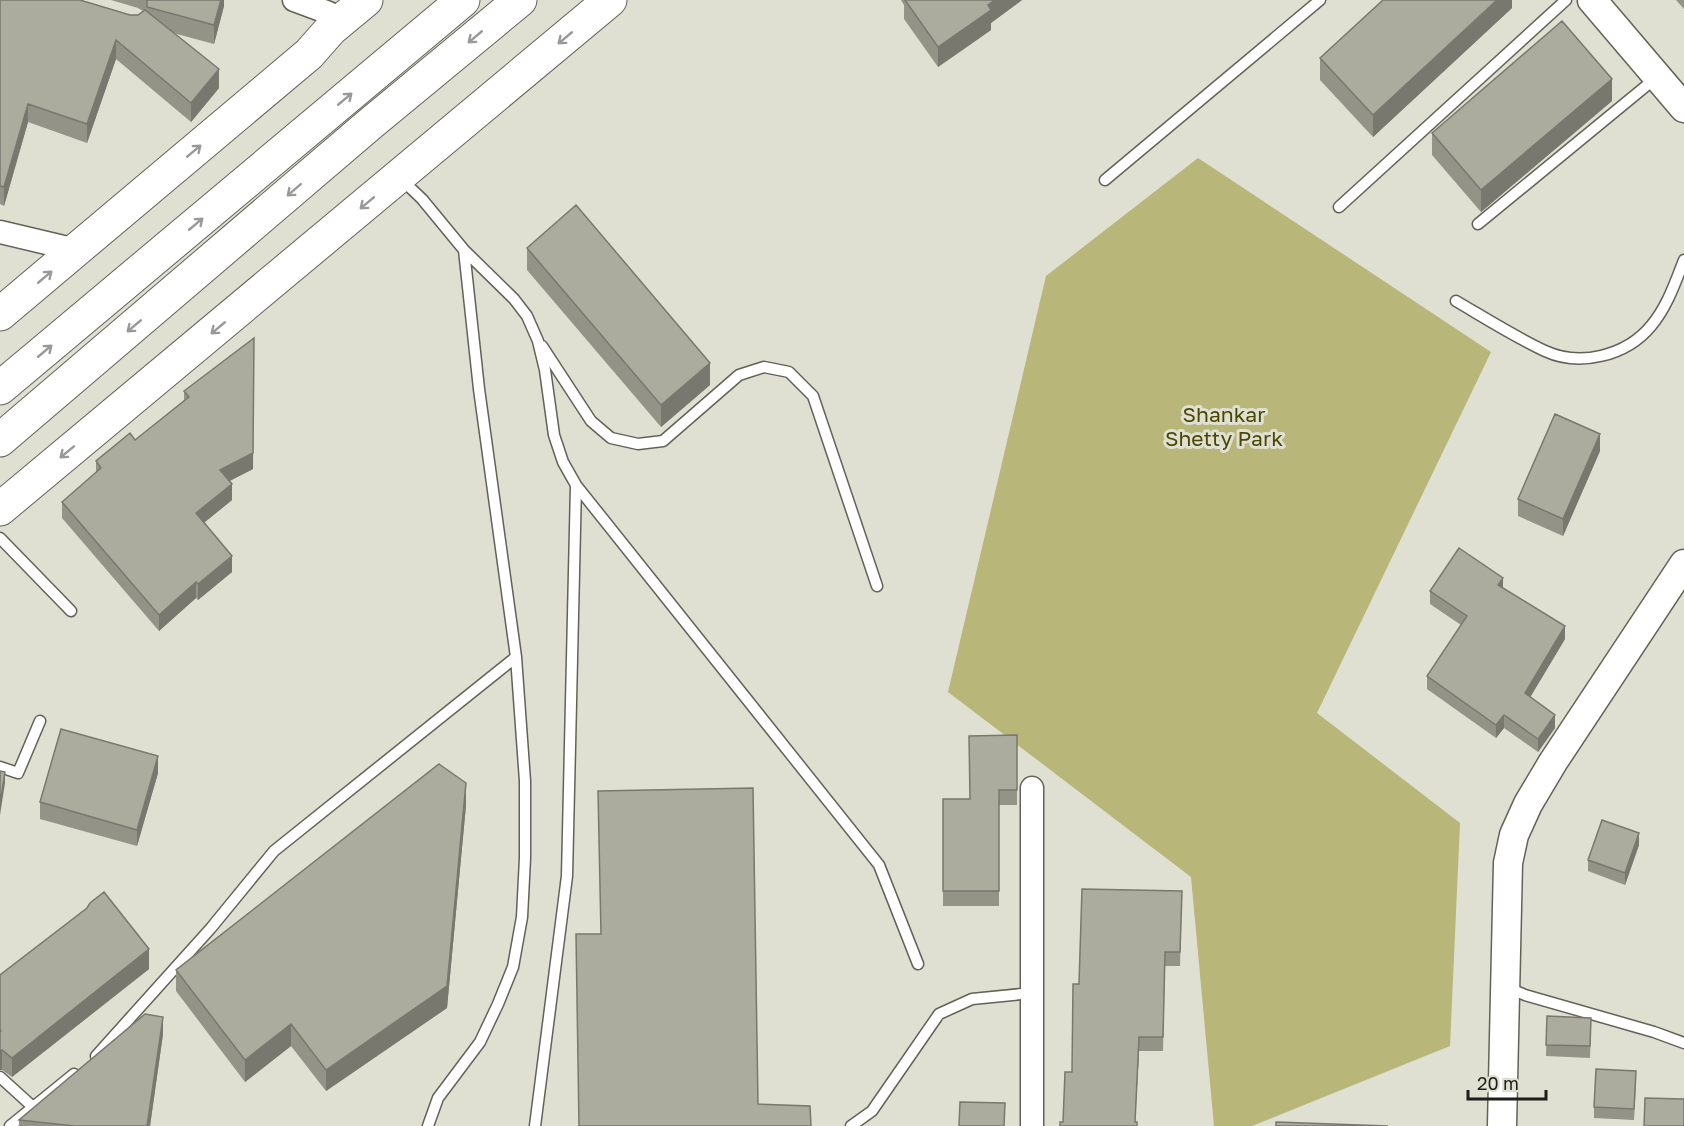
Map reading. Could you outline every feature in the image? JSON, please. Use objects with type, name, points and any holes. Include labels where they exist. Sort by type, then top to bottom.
[{"type":"main road","points":[[0,314],[309,54],[331,14],[366,0]]},
{"type":"main road","points":[[0,388],[463,0]]},
{"type":"main road","points":[[0,440],[370,124],[520,0]]},
{"type":"main road","points":[[0,508],[610,0]]},
{"type":"street","points":[[294,0],[331,14]]},
{"type":"street","points":[[1592,0],[1684,108]]},
{"type":"street","points":[[0,232],[76,250]]},
{"type":"street","points":[[1502,1126],[1509,862],[1514,835],[1528,804],[1553,762],[1684,566]]},
{"type":"street","points":[[1032,788],[1032,1126]]},
{"type":"lane","points":[[1105,180],[1320,0]]},
{"type":"lane","points":[[1339,207],[1566,0]]},
{"type":"lane","points":[[1478,224],[1658,77]]},
{"type":"lane","points":[[398,177],[427,205],[464,250],[514,299],[527,316],[538,341],[591,421],[611,438],[638,444],[663,441],[739,375],[764,368],[789,372],[813,396],[877,586]]},
{"type":"lane","points":[[428,1126],[438,1098],[480,1042],[513,967],[522,917],[525,858],[525,781],[516,657],[479,389],[464,250]]},
{"type":"lane","points":[[1456,301],[1546,352],[1576,359],[1603,356],[1627,345],[1650,327],[1669,299],[1684,260]]},
{"type":"lane","points":[[538,341],[545,370],[554,435],[563,462],[576,485],[879,865],[918,964]]},
{"type":"lane","points":[[535,1126],[567,876],[576,485]]},
{"type":"lane","points":[[0,538],[71,611]]},
{"type":"lane","points":[[10,1126],[101,1052],[212,928],[274,851],[516,657]]},
{"type":"lane","points":[[0,767],[18,773],[40,722]]},
{"type":"lane","points":[[1505,987],[1684,1043]]},
{"type":"lane","points":[[850,1126],[872,1111],[939,1014],[972,999],[1032,993]]},
{"type":"lane","points":[[0,1077],[33,1107]]},
{"type":"green space","name":"Shankar Shetty Park","points":[[1198,158],[1491,352],[1317,713],[1460,823],[1450,1046],[1252,1126],[1214,1126],[1191,877],[948,692],[1046,276]]},
{"type":"building","points":[[0,0],[80,0],[130,15],[138,15],[145,10],[219,69],[191,103],[116,40],[87,124],[28,104],[4,187],[0,186]]},
{"type":"building","points":[[147,0],[221,0],[214,25],[147,7]]},
{"type":"building","points":[[905,0],[995,0],[988,5],[991,10],[938,47]]},
{"type":"building","points":[[1383,0],[1497,0],[1373,115],[1320,58]]},
{"type":"building","points":[[1562,21],[1612,79],[1481,190],[1432,133]]},
{"type":"building","points":[[576,205],[710,363],[661,405],[527,248]]},
{"type":"building","points":[[254,338],[253,453],[220,470],[232,484],[196,513],[232,556],[198,584],[196,582],[159,615],[62,502],[101,468],[96,461],[130,433],[135,440],[189,397],[184,391]]},
{"type":"building","points":[[1555,414],[1600,434],[1563,519],[1518,499]]},
{"type":"building","points":[[1459,548],[1503,578],[1498,585],[1565,626],[1525,693],[1555,715],[1538,739],[1504,715],[1496,725],[1427,676],[1467,616],[1430,591]]},
{"type":"building","points":[[61,729],[158,756],[137,830],[40,802]]},
{"type":"building","points":[[1017,735],[1017,790],[999,790],[999,891],[943,891],[943,799],[970,799],[969,736]]},
{"type":"building","points":[[439,764],[466,783],[447,986],[326,1070],[291,1024],[245,1060],[176,970]]},
{"type":"building","points":[[0,771],[5,772],[0,804]]},
{"type":"building","points":[[753,788],[758,1104],[810,1106],[811,1126],[579,1126],[576,934],[601,934],[598,791]]},
{"type":"building","points":[[1602,820],[1639,833],[1625,873],[1588,860]]},
{"type":"building","points":[[1082,889],[1182,891],[1180,952],[1165,952],[1163,1037],[1139,1037],[1135,1122],[1137,1126],[1060,1126],[1060,1122],[1063,1122],[1065,1072],[1072,1072],[1073,984],[1079,984]]},
{"type":"building","points":[[104,892],[149,949],[12,1058],[2,1050],[0,1051],[0,975],[87,908]]},
{"type":"building","points":[[145,1014],[163,1017],[147,1126],[75,1126],[19,1120]]},
{"type":"building","points":[[1547,1016],[1591,1018],[1590,1046],[1546,1045]]},
{"type":"building","points":[[1596,1069],[1636,1071],[1634,1109],[1594,1107]]},
{"type":"building","points":[[1645,1098],[1684,1099],[1684,1126],[1644,1126]]},
{"type":"building","points":[[960,1102],[1005,1103],[1004,1126],[959,1126]]},
{"type":"building","points":[[1276,1122],[1388,1126],[1276,1126]]}]
